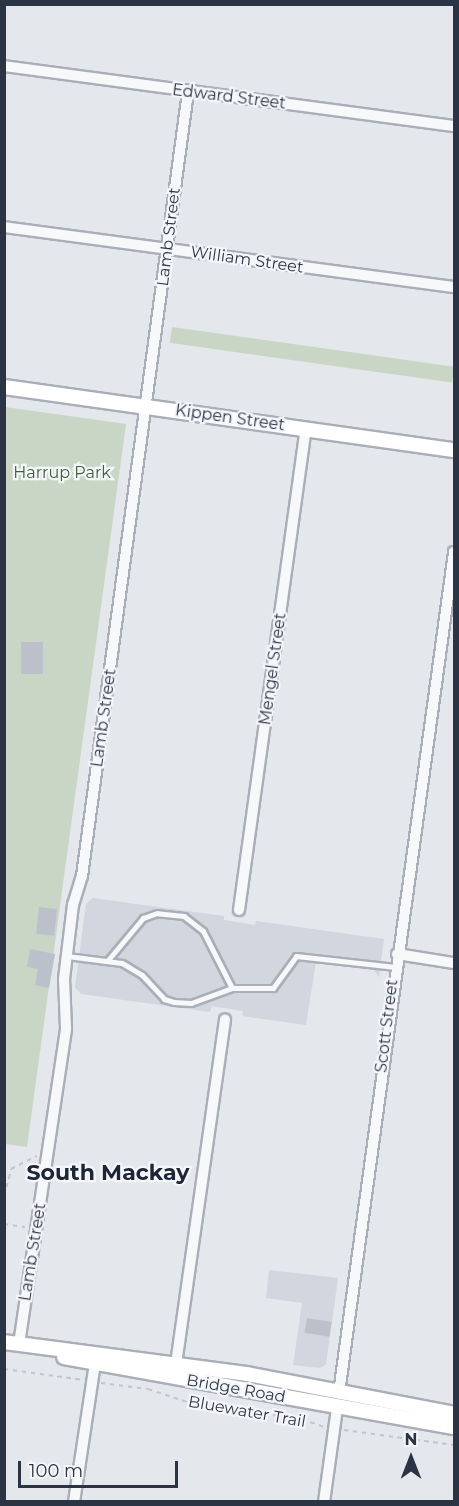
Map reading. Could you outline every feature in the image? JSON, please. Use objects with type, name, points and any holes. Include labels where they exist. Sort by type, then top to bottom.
[{"type":"street","name":"Edward Street","points":[[4,66],[454,126]]},
{"type":"street","name":"Lamb Street","points":[[12,1343],[37,1229],[66,1028],[67,956],[73,905],[82,876],[188,92]]},
{"type":"street","name":"William Street","points":[[4,227],[454,287]]},
{"type":"street","name":"Kippen Street","points":[[4,387],[454,450]]},
{"type":"street","name":"Mengel Street","points":[[239,910],[306,429]]},
{"type":"street","name":"Scott Street","points":[[324,1502],[395,967],[454,552]]},
{"type":"street","points":[[397,954],[454,963]]},
{"type":"street","points":[[175,1371],[225,1019]]},
{"type":"street","name":"Bridge Road","points":[[12,1343],[175,1371],[339,1392],[454,1414]]},
{"type":"street","points":[[74,1502],[96,1358]]},
{"type":"street","name":"Bridge Road","points":[[175,1371],[337,1408],[454,1427]]},
{"type":"lane","points":[[108,960],[143,918],[157,913],[184,916],[203,931],[232,988]]},
{"type":"lane","points":[[67,956],[108,960],[131,968],[164,999],[190,1004],[232,988],[273,988],[296,956],[395,967]]},
{"type":"path","points":[[4,1196],[11,1168],[25,1159],[48,1154]]},
{"type":"path","points":[[4,1224],[37,1229]]},
{"type":"path","name":"Bluewater Trail","points":[[4,1369],[148,1389],[193,1404],[304,1419],[334,1429],[454,1446]]},
{"type":"shaded area","points":[[93,898],[224,916],[224,920],[255,925],[256,921],[384,939],[379,977],[373,969],[316,962],[306,1025],[242,1016],[243,1011],[212,1006],[210,1012],[81,994],[75,987],[86,904]]},
{"type":"shaded area","points":[[269,1270],[338,1278],[326,1364],[320,1368],[293,1365],[302,1303],[266,1298]]},
{"type":"green space","points":[[172,327],[454,367],[452,383],[170,343]]},
{"type":"green space","name":"Harrup Park","points":[[5,407],[126,424],[27,1147],[5,1144]]},
{"type":"building","points":[[21,642],[43,642],[43,674],[21,674]]},
{"type":"building","points":[[39,907],[57,909],[54,936],[36,934]]},
{"type":"building","points":[[30,949],[55,954],[49,988],[35,985],[38,969],[27,967]]},
{"type":"building","points":[[307,1318],[332,1322],[329,1337],[305,1333]]},
{"type":"district","name":"South Mackay","points":[[108,1173]]}]
